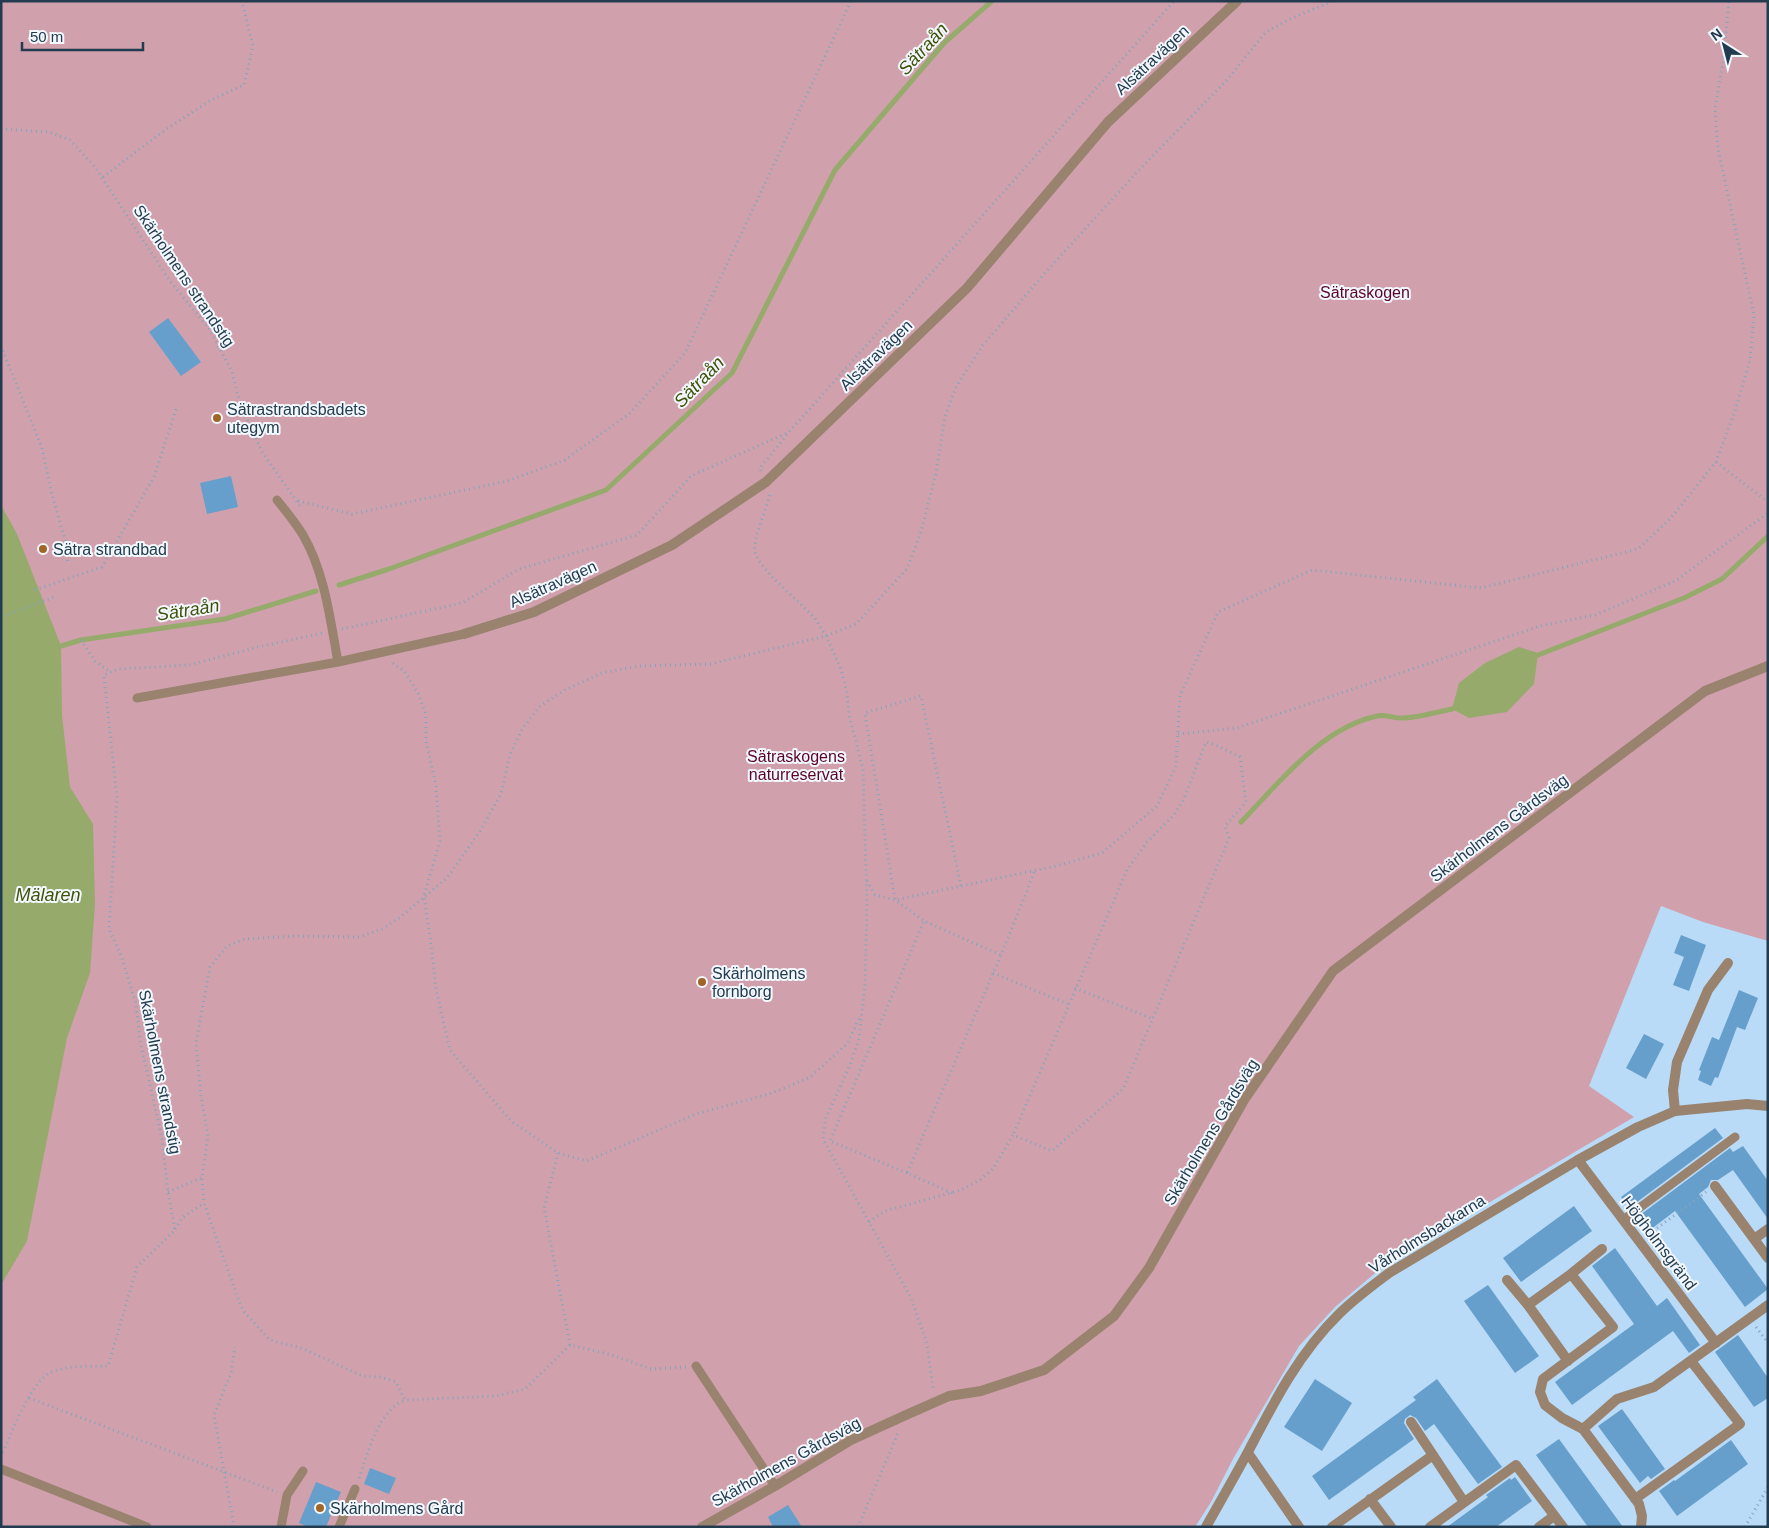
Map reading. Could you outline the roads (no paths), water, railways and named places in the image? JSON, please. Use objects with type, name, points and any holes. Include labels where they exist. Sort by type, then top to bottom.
[{"type":"street","name":"Alsätravägen","points":[[464,634],[534,612],[672,545],[766,482],[967,288],[1108,122],[1237,1]]},
{"type":"street","name":"Skärholmens Gårdsväg","points":[[702,1527],[851,1440],[949,1396],[981,1391],[1044,1370],[1114,1316],[1149,1268],[1244,1100],[1334,972],[1705,691],[1768,666]]},
{"type":"street","points":[[1675,1111],[1673,1090],[1677,1062],[1708,990],[1728,963]]},
{"type":"street","name":"Vårholmsbackarna","points":[[1206,1527],[1296,1365],[1317,1338],[1344,1309],[1369,1288],[1410,1260],[1578,1160],[1638,1127],[1675,1111],[1747,1104],[1768,1106]]},
{"type":"street","name":"Högholmsgränd","points":[[1578,1160],[1716,1343]]},
{"type":"street","points":[[1715,1186],[1768,1258]]},
{"type":"street","points":[[1754,1239],[1768,1229]]},
{"type":"street","points":[[1528,1305],[1602,1249]]},
{"type":"street","points":[[1571,1274],[1613,1327],[1543,1379],[1540,1392],[1544,1405],[1562,1418],[1583,1429],[1639,1504],[1642,1516],[1641,1527]]},
{"type":"street","points":[[1506,1280],[1528,1305],[1568,1361]]},
{"type":"street","points":[[1583,1429],[1617,1399],[1654,1386],[1768,1304]]},
{"type":"street","points":[[1635,1499],[1740,1424],[1691,1361]]},
{"type":"street","points":[[1411,1422],[1464,1502]]},
{"type":"street","points":[[1248,1453],[1299,1527]]},
{"type":"street","points":[[1332,1527],[1434,1455]]},
{"type":"street","points":[[1430,1527],[1516,1465],[1563,1527]]},
{"type":"street","points":[[1370,1499],[1391,1527]]},
{"type":"street","points":[[1539,1527],[1554,1516]]},
{"type":"lane","points":[[277,500],[303,535],[311,551],[335,630],[338,662]]},
{"type":"lane","points":[[137,698],[338,662],[464,634]]},
{"type":"lane","points":[[1623,1220],[1735,1137]]},
{"type":"lane","points":[[696,1366],[775,1486]]},
{"type":"lane","points":[[1,1469],[147,1527]]},
{"type":"lane","points":[[281,1527],[287,1495],[303,1471]]},
{"type":"lane","points":[[339,1527],[355,1489]]},
{"type":"water","name":"Mälaren","points":[[1,505],[17,534],[61,646],[62,715],[70,787],[93,824],[95,904],[90,973],[67,1038],[27,1241],[1,1285]]},
{"type":"water","points":[[1519,647],[1538,653],[1534,684],[1507,712],[1469,718],[1452,709],[1459,683],[1485,663]]},
{"type":"waterway","name":"Sätraån","points":[[339,585],[389,569],[606,490],[732,373],[835,170],[944,43],[992,1]]},
{"type":"waterway","points":[[1533,657],[1684,598],[1722,579],[1768,536]]},
{"type":"waterway","name":"Sätraån","points":[[61,646],[81,640],[225,619],[316,591]]},
{"type":"waterway","points":[[1241,822],[1286,774],[1337,732],[1357,722],[1377,716],[1401,718],[1422,716],[1452,709],[1457,706]]},
{"type":"place","name":"Sätrastrandsbadets utegym","points":[[217,418]]},
{"type":"place","name":"Sätra strandbad","points":[[43,549]]},
{"type":"place","name":"Skärholmens fornborg","points":[[702,982]]},
{"type":"place","name":"Skärholmens Gård","points":[[320,1508]]},
{"type":"park label","name":"Sätraskogen","points":[[1365,292]]},
{"type":"park label","name":"Sätraskogens naturreservat","points":[[796,765]]}]
